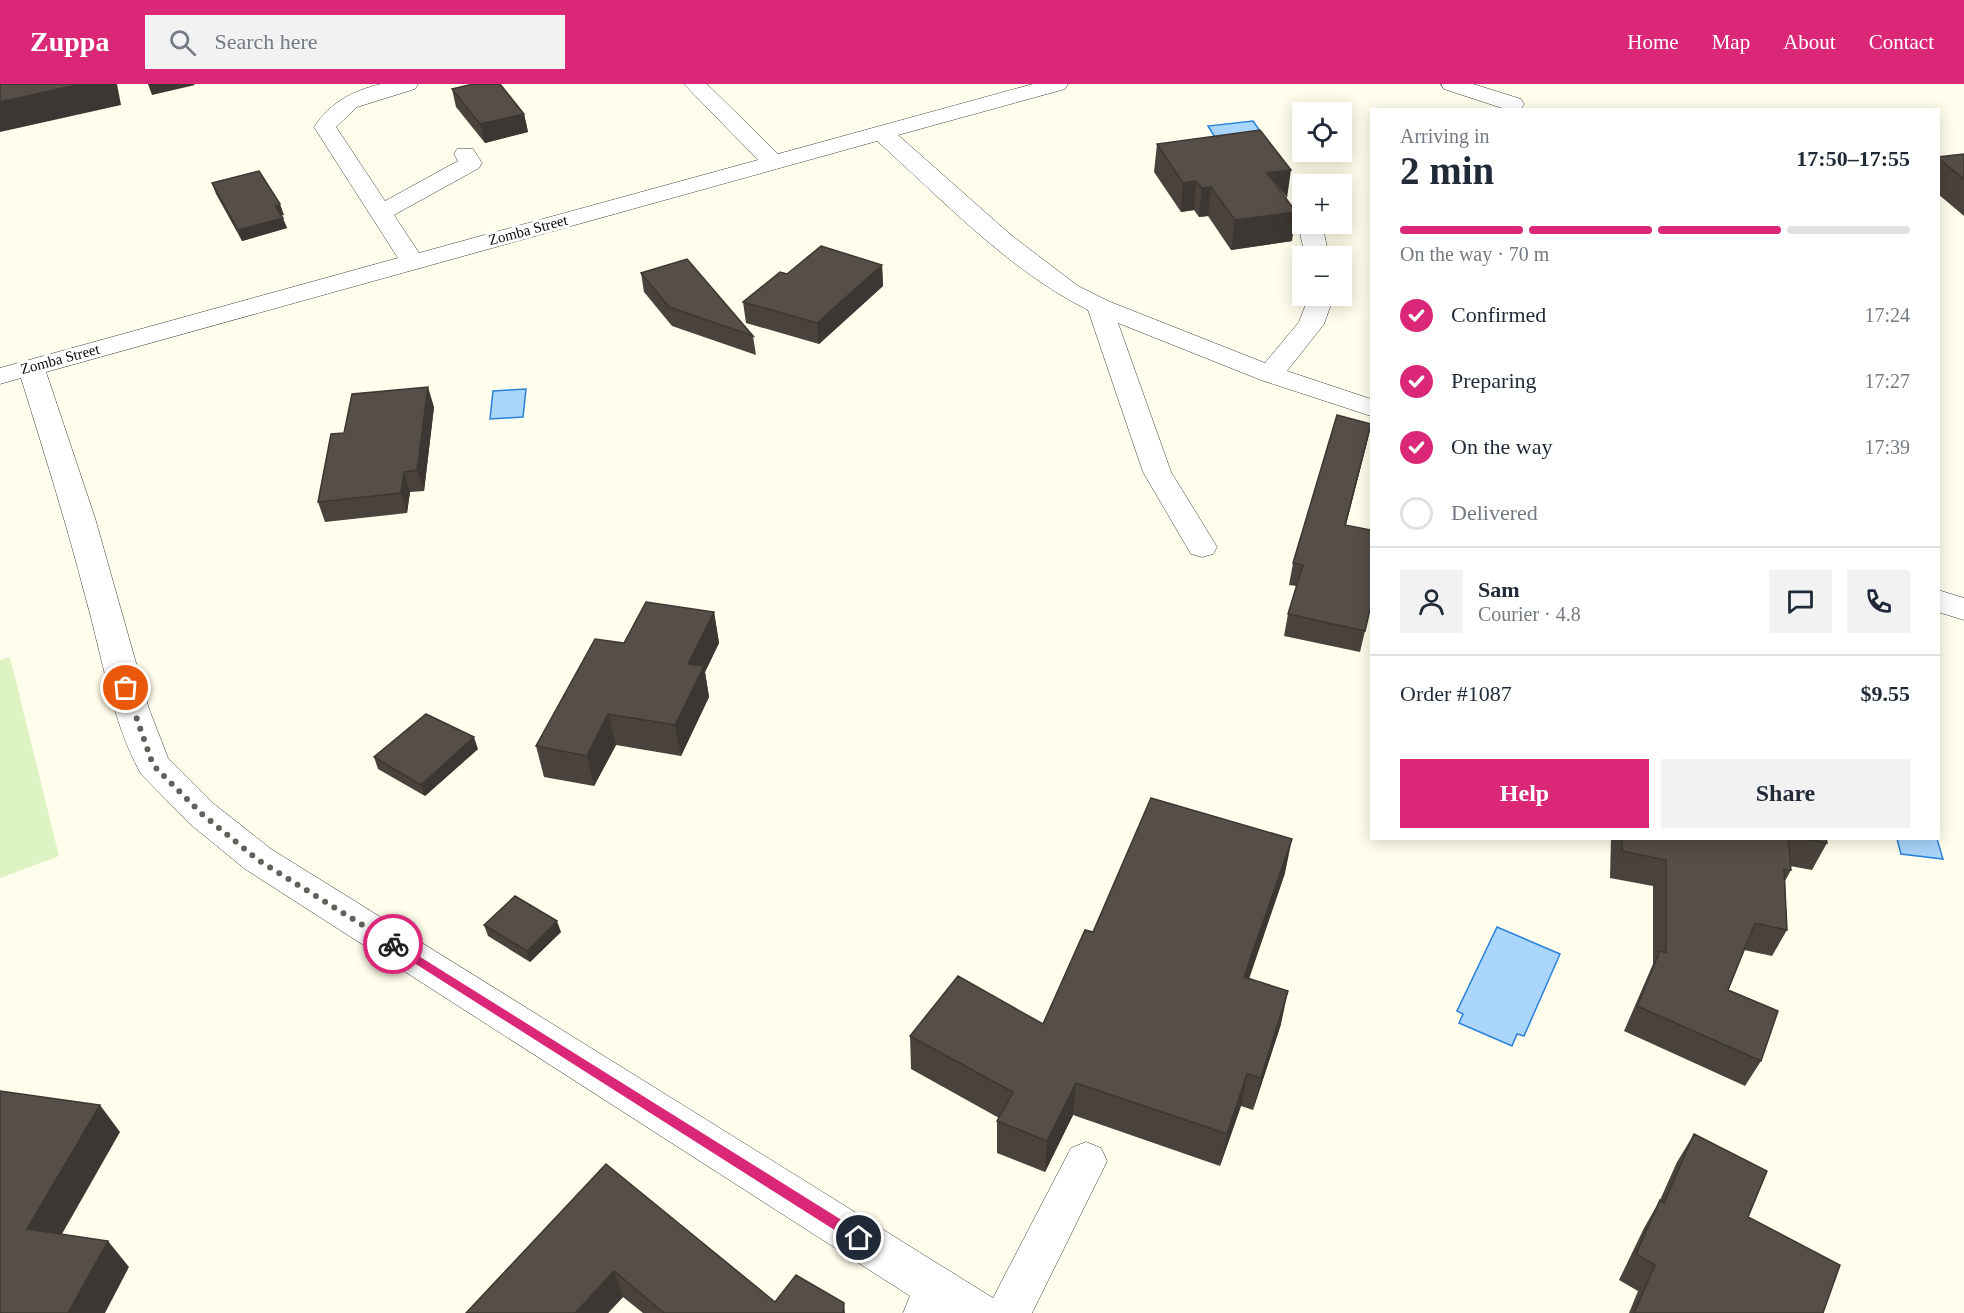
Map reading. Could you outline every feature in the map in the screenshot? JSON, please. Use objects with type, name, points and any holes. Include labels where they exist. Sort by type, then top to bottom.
[{"type":"street","points":[[407,84],[342,105],[331,116],[325,127],[413,262]]},
{"type":"street","points":[[695,84],[773,162]]},
{"type":"street","name":"Zomba Street","points":[[15,372],[1057,84]]},
{"type":"street","points":[[1452,84],[1514,104]]},
{"type":"street","points":[[881,132],[1041,271],[1069,291],[1099,306],[1270,374],[1370,408]]},
{"type":"street","points":[[382,212],[471,164],[465,154]]},
{"type":"street","points":[[1099,306],[1157,472],[1202,547]]},
{"type":"street","points":[[1270,374],[1311,324],[1317,306]]},
{"type":"street","points":[[15,372],[80,518],[132,709],[153,765],[202,814],[258,860],[932,1301],[977,1313]]},
{"type":"street","points":[[1940,602],[1964,609]]},
{"type":"street","points":[[1009,1313],[1086,1161]]},
{"type":"green space","points":[[10,657],[59,856],[0,878],[0,660]]},
{"type":"water","points":[[1253,121],[1262,134],[1216,139],[1208,126]]},
{"type":"water","points":[[526,389],[523,417],[490,419],[493,391]]},
{"type":"water","points":[[1897,840],[1937,840],[1943,859],[1901,854]]},
{"type":"water","points":[[1497,927],[1560,954],[1524,1036],[1517,1034],[1512,1046],[1459,1023],[1463,1014],[1457,1011]]},
{"type":"building","points":[[0,84],[81,84],[0,102]]},
{"type":"building","points":[[473,84],[500,84],[524,114],[480,124],[452,89]]},
{"type":"building","points":[[1260,130],[1291,170],[1267,173],[1292,207],[1292,213],[1235,220],[1211,187],[1202,188],[1196,181],[1183,183],[1157,144]]},
{"type":"building","points":[[1964,154],[1964,179],[1940,160],[1940,157]]},
{"type":"building","points":[[259,171],[280,204],[275,206],[283,218],[238,230],[212,183]]},
{"type":"building","points":[[821,246],[882,265],[817,323],[743,302],[780,272],[787,274]]},
{"type":"building","points":[[687,259],[753,336],[669,307],[641,273]]},
{"type":"building","points":[[428,387],[417,470],[404,472],[401,493],[318,502],[331,434],[344,433],[352,394]]},
{"type":"building","points":[[1337,415],[1370,424],[1345,525],[1370,530],[1370,609],[1365,631],[1288,614],[1303,565],[1293,563]]},
{"type":"building","points":[[646,602],[714,612],[688,664],[704,666],[675,725],[608,714],[587,756],[536,746],[595,639],[624,643]]},
{"type":"building","points":[[426,714],[474,737],[421,785],[374,757]]},
{"type":"building","points":[[1151,798],[1292,839],[1244,977],[1288,991],[1261,1078],[1247,1074],[1227,1134],[1076,1083],[1047,1141],[997,1121],[1013,1092],[910,1036],[958,976],[1043,1024],[1085,930],[1093,932]]},
{"type":"building","points":[[1622,840],[1788,840],[1791,870],[1784,869],[1787,930],[1755,923],[1728,990],[1778,1011],[1761,1061],[1637,1006],[1660,951],[1666,953],[1666,860],[1622,851]]},
{"type":"building","points":[[515,896],[557,921],[527,951],[484,925]]},
{"type":"building","points":[[0,1091],[100,1105],[27,1229],[108,1241],[68,1313],[0,1313]]},
{"type":"building","points":[[1694,1134],[1767,1171],[1748,1217],[1840,1265],[1823,1313],[1634,1313],[1655,1265],[1636,1254],[1660,1200],[1664,1203]]},
{"type":"building","points":[[606,1164],[775,1302],[796,1275],[844,1303],[843,1313],[664,1313],[614,1271],[575,1313],[466,1313]]},
{"type":"way so far","points":[[126,688],[153,765],[202,814],[258,860],[393,944]]},
{"type":"route","points":[[393,944],[859,1238]]}]
